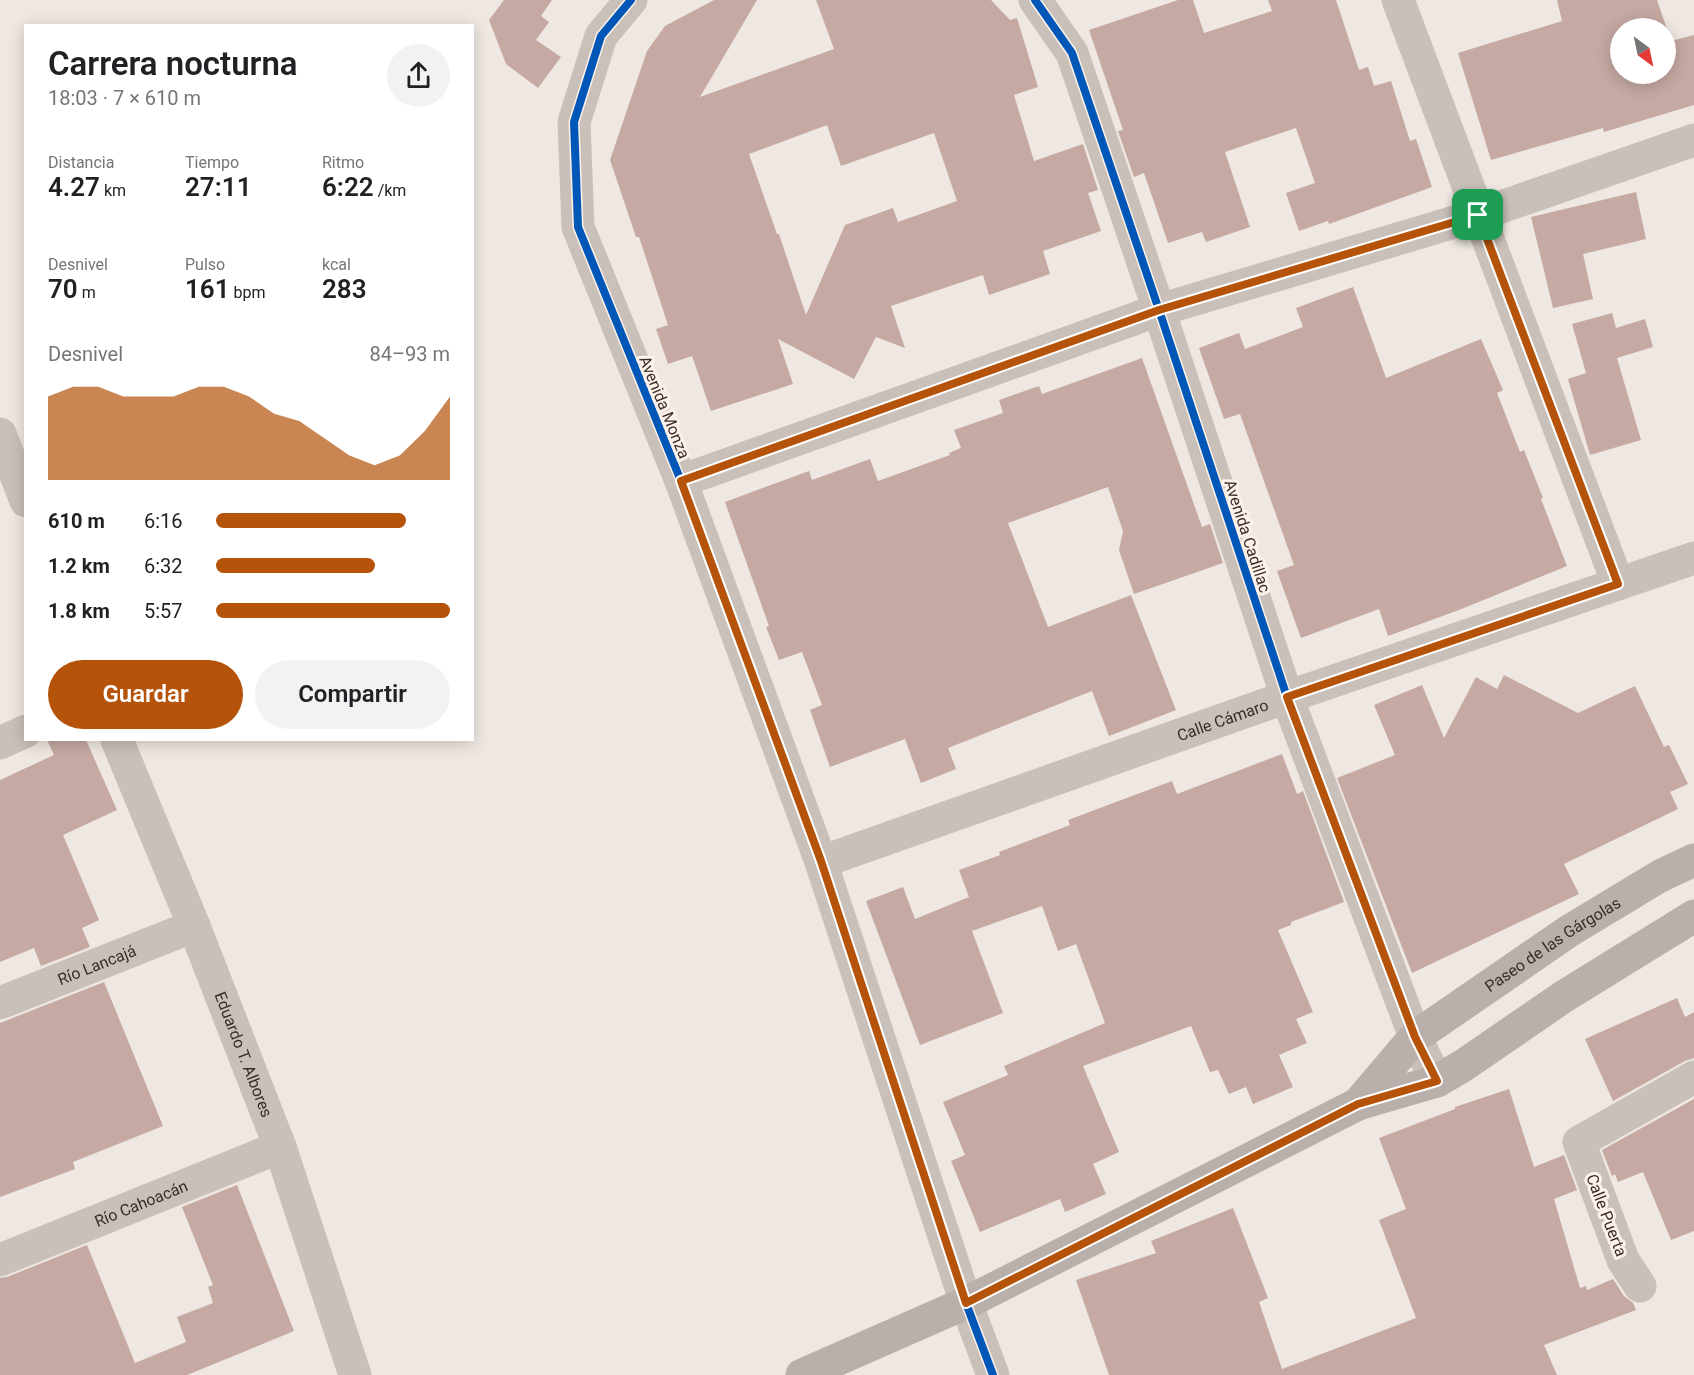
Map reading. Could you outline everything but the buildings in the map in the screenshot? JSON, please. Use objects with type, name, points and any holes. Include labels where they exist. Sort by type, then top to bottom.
[{"type":"street","name":"Avenida Monza","points":[[631,0],[601,36],[574,122],[578,227],[681,481],[821,861],[966,1303],[993,1375]]},
{"type":"street","name":"Avenida Cadillac","points":[[1035,0],[1072,53],[1287,697],[1415,1037],[1437,1081]]},
{"type":"street","points":[[1398,0],[1618,584]]},
{"type":"street","points":[[681,481],[1159,310],[1478,215],[1694,140]]},
{"type":"street","points":[[0,434],[24,496]]},
{"type":"street","name":"Calle Cámaro","points":[[821,861],[1287,697],[1694,558]]},
{"type":"street","points":[[0,743],[24,732]]},
{"type":"street","name":"Eduardo T. Albores","points":[[117,741],[194,926],[280,1147],[352,1374]]},
{"type":"street","name":"Paseo de las Gárgolas","points":[[1358,1104],[1415,1037],[1569,931],[1660,876],[1694,860]]},
{"type":"street","points":[[802,1375],[966,1303],[1358,1104],[1437,1081],[1563,997],[1694,916]]},
{"type":"street","name":"Río Lancajá","points":[[0,1003],[194,926]]},
{"type":"street","name":"Calle Puerta","points":[[1640,1286],[1623,1260],[1579,1142],[1694,1077]]},
{"type":"street","name":"Río Cahoacán","points":[[0,1260],[280,1147]]},
{"type":"cycle path","points":[[631,0],[601,36],[574,122],[578,227],[681,481],[821,862],[966,1303],[993,1375]]},
{"type":"cycle path","points":[[1035,0],[1072,53],[1287,697],[1415,1037],[1437,1081]]},
{"type":"route","points":[[1478,215],[1618,584],[1287,697],[1415,1037],[1437,1081],[1358,1104],[966,1303],[821,861],[681,481],[1159,310],[1478,215]]}]
